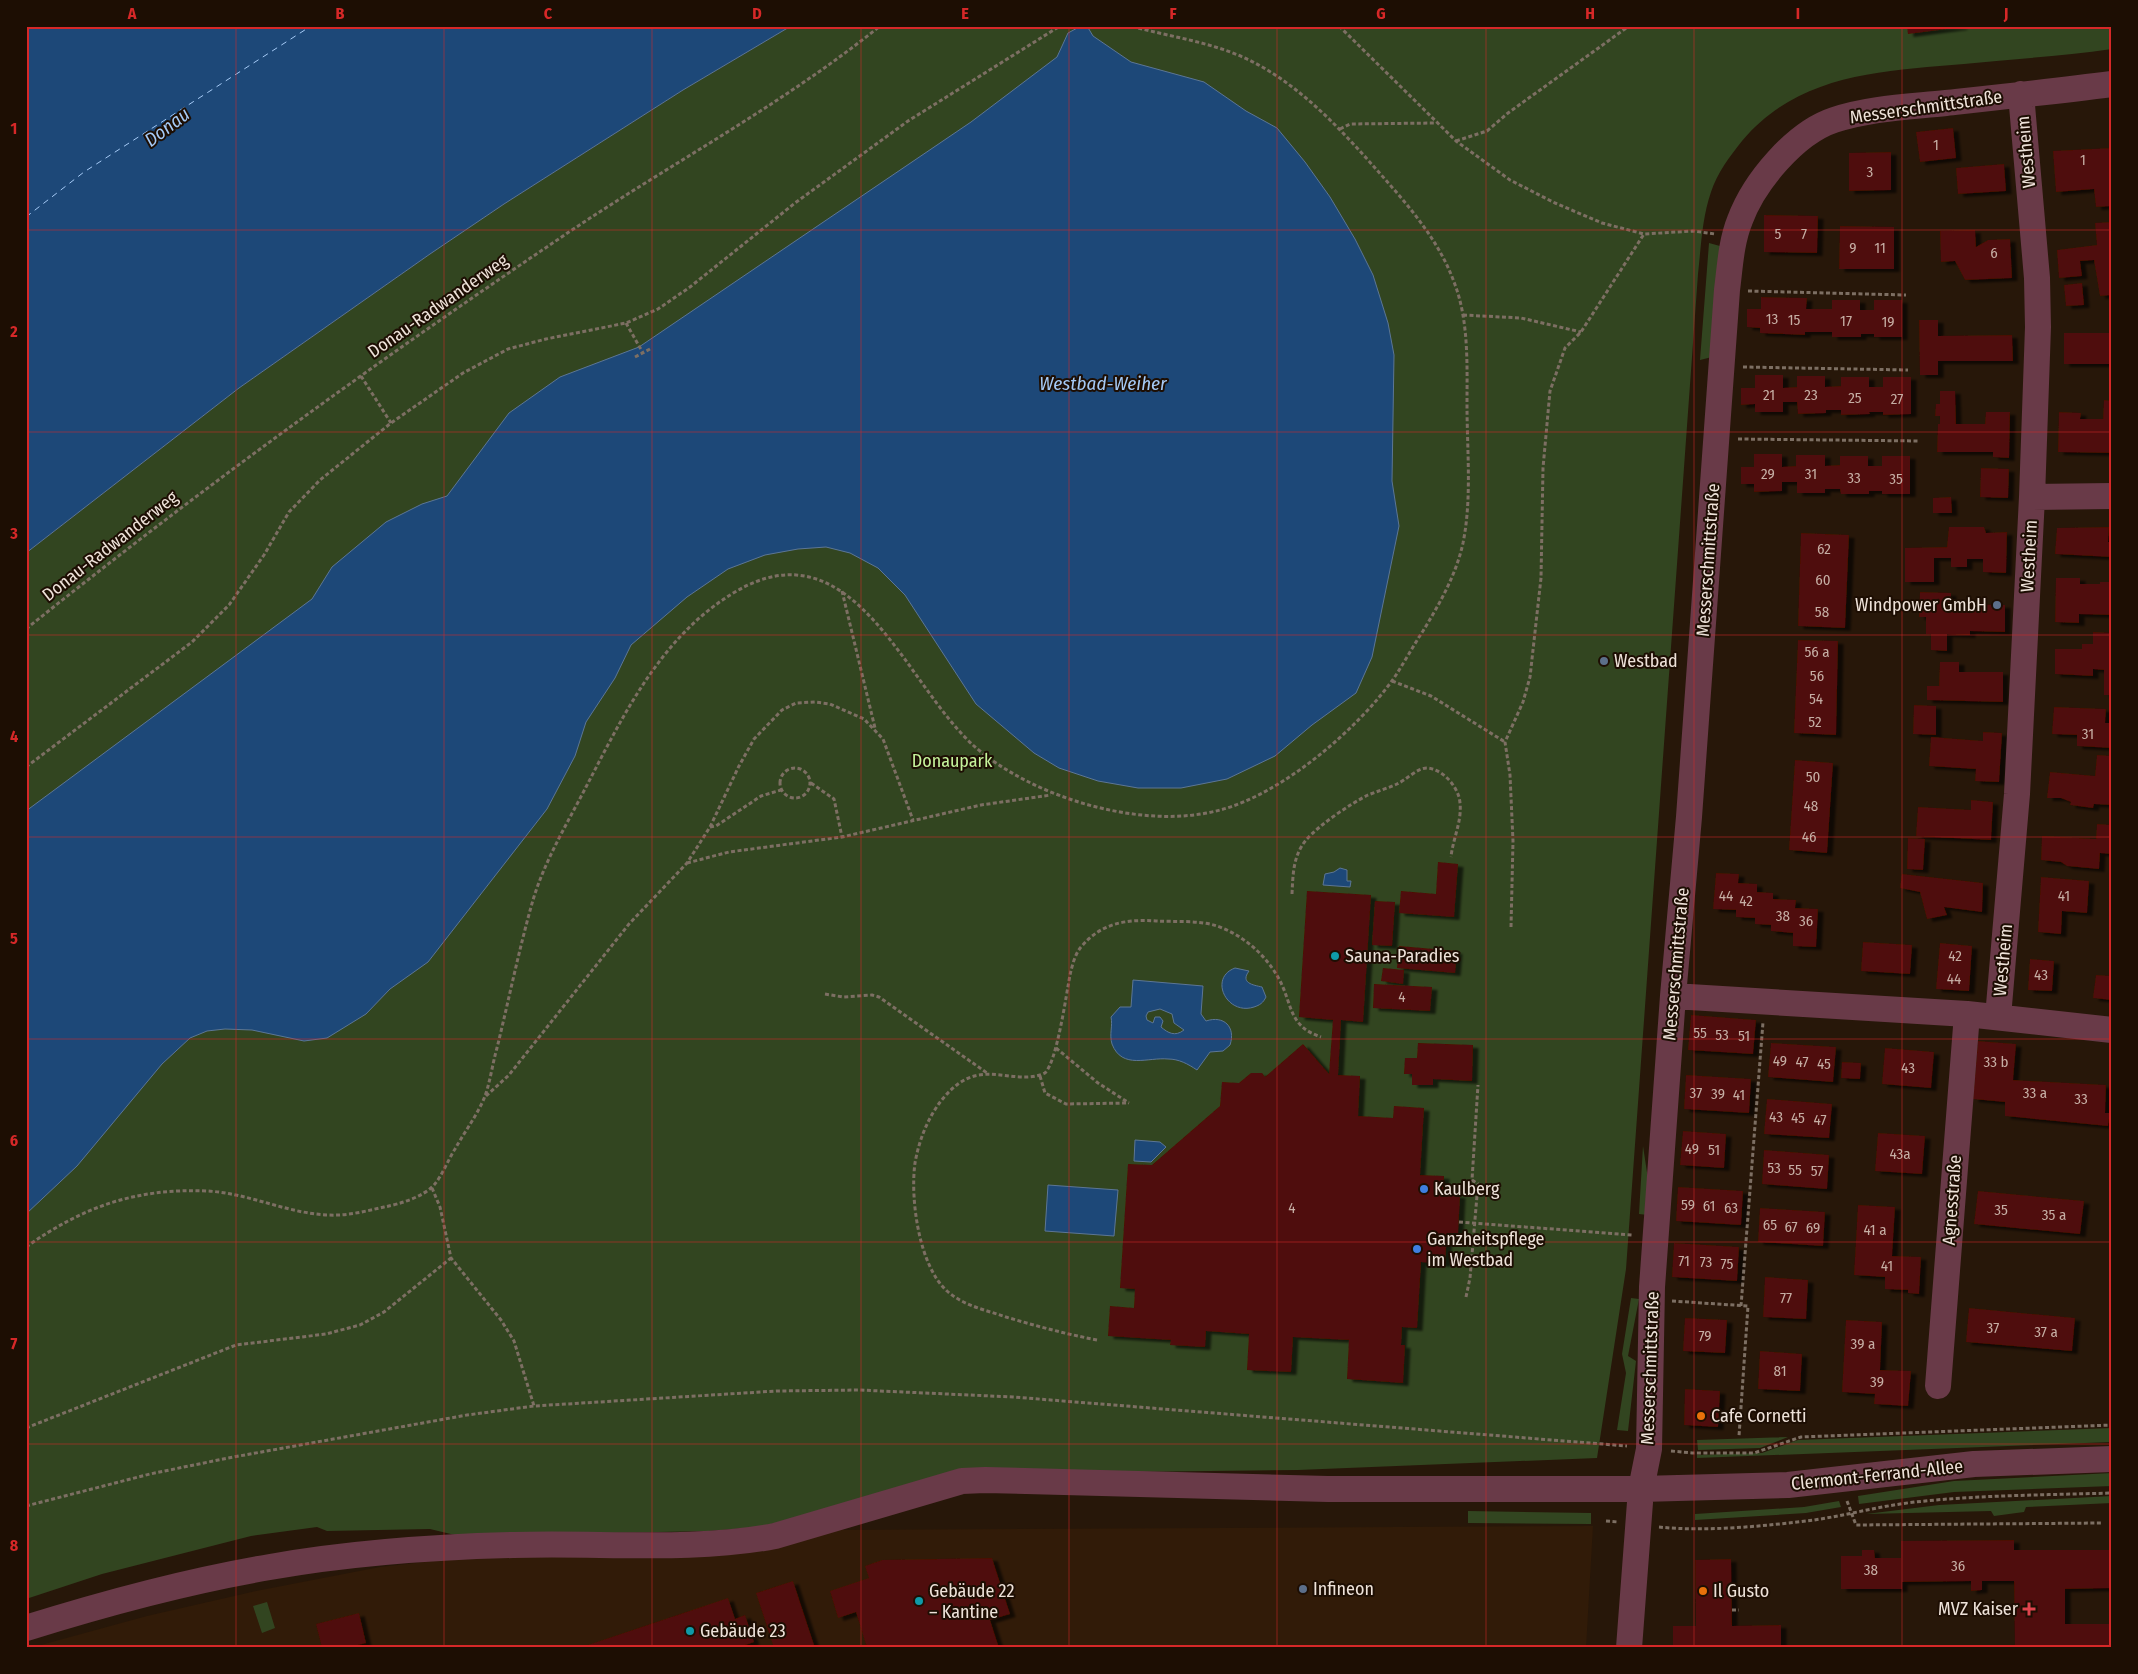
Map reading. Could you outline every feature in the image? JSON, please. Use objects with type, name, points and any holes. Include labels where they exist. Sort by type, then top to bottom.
[{"type":"street","name":"Messerschmittstraße","points":[[1629,1648],[1641,1490],[1649,1449],[1652,1299],[1673,996],[1689,817],[1723,367],[1727,290],[1734,238],[1749,199],[1769,170],[1798,141],[1832,121],[1876,110],[2112,84]]},
{"type":"street","name":"Westheim","points":[[1998,1017],[2017,794],[2032,497],[2038,328],[2037,278],[2022,94]]},
{"type":"street","points":[[2032,497],[2112,496]]},
{"type":"street","points":[[1673,996],[1967,1014],[2112,1030]]},
{"type":"street","name":"Agnesstraße","points":[[1938,1386],[1967,1014]]},
{"type":"street","name":"Clermont-Ferrand-Allee","points":[[26,1628],[160,1589],[270,1567],[331,1558],[513,1545],[712,1544],[746,1542],[776,1536],[962,1481],[985,1480],[1328,1489],[1641,1490],[1788,1484],[1974,1464],[2112,1459]]},
{"type":"path","name":"Donau-Radwanderweg","points":[[26,629],[197,496],[362,376],[569,232],[815,74],[880,26]]},
{"type":"path","points":[[26,767],[192,642],[229,605],[264,554],[288,512],[320,480],[391,423],[463,373],[508,349],[546,338],[626,324],[658,309],[690,287],[795,203],[908,121],[1060,26]]},
{"type":"path","points":[[26,1247],[69,1220],[102,1205],[137,1194],[216,1191],[299,1211],[330,1215],[361,1212],[398,1204],[432,1188],[485,1097],[533,901],[546,865],[630,703],[660,658],[700,616],[734,593],[759,580],[784,575],[805,575],[823,580],[842,590],[865,611],[890,639],[943,714],[974,746],[1007,772],[1052,795],[1127,813],[1179,816],[1221,810],[1260,794],[1307,765],[1351,726],[1392,681],[1442,598],[1458,564],[1465,534],[1468,496],[1466,342],[1463,315],[1455,284],[1439,250],[1417,216],[1340,129],[1274,74],[1245,57],[1214,46],[1131,26]]},
{"type":"path","points":[[1339,26],[1456,141],[1510,180],[1555,203],[1602,223],[1644,234],[1693,231],[1734,238]]},
{"type":"path","points":[[1456,141],[1487,131],[1508,113],[1629,26]]},
{"type":"path","points":[[1340,129],[1350,124],[1437,123]]},
{"type":"path","points":[[1512,927],[1513,841],[1510,775],[1505,742],[1523,702],[1530,678],[1541,578],[1543,468],[1550,391],[1564,348],[1581,332],[1644,234]]},
{"type":"path","points":[[1727,290],[1906,295]]},
{"type":"path","points":[[1463,315],[1521,318],[1581,332]]},
{"type":"path","points":[[626,324],[643,353]]},
{"type":"path","points":[[635,357],[650,349]]},
{"type":"path","points":[[1723,367],[1908,370]]},
{"type":"path","points":[[362,376],[391,423]]},
{"type":"path","points":[[1717,439],[1918,441]]},
{"type":"path","points":[[842,590],[875,730]]},
{"type":"path","points":[[1392,681],[1431,696],[1505,742]]},
{"type":"path","points":[[485,1097],[509,1075],[629,924],[687,863],[710,827],[754,739],[782,710],[796,703],[815,702],[830,704],[864,719],[883,739],[894,763],[913,820]]},
{"type":"path","points":[[810,783],[806,794],[801,798],[789,798],[781,790],[781,778],[789,769],[795,768],[806,772],[810,783],[834,799],[842,837]]},
{"type":"path","points":[[1292,894],[1294,863],[1297,855],[1314,832],[1364,798],[1398,784],[1422,769],[1435,770],[1441,773],[1455,788],[1458,796],[1460,813],[1451,858]]},
{"type":"path","points":[[710,827],[716,826],[762,796],[781,790]]},
{"type":"path","points":[[687,863],[729,852],[842,837],[981,805],[1052,795]]},
{"type":"path","points":[[1098,1340],[1061,1333],[970,1306],[948,1292],[939,1283],[929,1265],[922,1245],[914,1178],[918,1150],[929,1120],[944,1097],[957,1084],[970,1077],[981,1074],[1040,1076],[1050,1068],[1072,970],[1079,949],[1094,933],[1104,927],[1147,921],[1211,925],[1232,933],[1258,950],[1280,981],[1288,1006],[1298,1023],[1311,1034],[1321,1037]]},
{"type":"path","points":[[825,994],[842,997],[872,995],[879,997],[989,1074]]},
{"type":"path","points":[[1742,1306],[1764,1003]]},
{"type":"path","points":[[1040,1076],[1045,1093],[1066,1104],[1129,1103],[1098,1083],[1056,1048]]},
{"type":"path","points":[[1466,1297],[1478,1184],[1472,1180],[1478,1086]]},
{"type":"path","points":[[432,1188],[440,1207],[451,1258],[502,1320],[514,1341],[534,1406]]},
{"type":"path","points":[[1458,1222],[1632,1235]]},
{"type":"path","points":[[26,1428],[236,1345],[326,1334],[360,1325],[384,1312],[451,1258]]},
{"type":"path","points":[[1652,1299],[1748,1306],[1739,1436]]},
{"type":"path","points":[[26,1506],[150,1474],[386,1428],[534,1406],[777,1392],[859,1390],[1033,1398],[1610,1444],[1692,1453],[1754,1453],[1801,1437],[2112,1425]]},
{"type":"path","points":[[1837,1479],[1856,1525],[2102,1523]]},
{"type":"path","points":[[1638,1525],[1688,1530],[1815,1520],[1879,1507],[1924,1501],[2112,1493]]},
{"type":"path","points":[[1732,1610],[1739,1610]]},
{"type":"shaded area","name":"Infineon","points":[[1593,1526],[1586,1648],[30,1648],[147,1616],[256,1591],[380,1567],[442,1560],[830,1530]]},
{"type":"green space","name":"Donaupark","points":[[791,26],[2112,26],[2112,49],[2057,56],[1903,69],[1844,80],[1816,89],[1789,101],[1765,118],[1733,153],[1720,171],[1711,192],[1704,222],[1698,274],[1626,1269],[1597,1458],[1298,1470],[1125,1472],[998,1469],[759,1527],[709,1531],[459,1536],[430,1529],[327,1531],[317,1527],[251,1536],[102,1574],[26,1599],[26,553],[239,388],[430,254],[504,204],[683,90]]},
{"type":"green space","points":[[1709,243],[1720,246],[1712,357],[1700,360]]},
{"type":"green space","points":[[1643,1146],[1648,1179],[1648,1215],[1639,1214]]},
{"type":"green space","points":[[1631,1298],[1639,1299],[1628,1356],[1636,1361],[1628,1431],[1617,1430],[1626,1373],[1622,1354]]},
{"type":"green space","points":[[2112,1428],[2112,1442],[1697,1458],[1697,1455],[1762,1453],[1798,1440]]},
{"type":"green space","points":[[1788,1437],[1760,1448],[1698,1450],[1697,1440]]},
{"type":"green space","points":[[2112,1473],[2112,1486],[1954,1492],[1859,1504],[1858,1496],[1954,1481]]},
{"type":"green space","points":[[2112,1496],[2112,1503],[2026,1507],[2024,1512],[1994,1516],[1991,1511],[1866,1514],[1939,1505]]},
{"type":"green space","points":[[1839,1501],[1841,1507],[1806,1513],[1695,1520],[1695,1514],[1804,1507]]},
{"type":"green space","points":[[1468,1511],[1591,1513],[1591,1524],[1468,1523]]},
{"type":"green space","points":[[267,1602],[275,1628],[262,1633],[253,1606]]},
{"type":"water","name":"Donau","points":[[26,26],[791,26],[683,90],[504,204],[430,254],[239,388],[26,553]]},
{"type":"water","name":"Westbad-Weiher","points":[[1081,26],[1087,26],[1093,36],[1131,62],[1204,82],[1246,111],[1277,128],[1330,197],[1355,239],[1373,275],[1388,323],[1394,355],[1392,481],[1399,526],[1372,657],[1356,693],[1312,725],[1275,756],[1227,779],[1181,788],[1138,788],[1098,781],[1059,768],[1034,753],[976,704],[905,595],[878,568],[850,553],[826,547],[798,549],[765,555],[728,569],[687,597],[631,645],[615,678],[586,722],[575,756],[547,809],[428,962],[390,989],[366,1014],[327,1038],[304,1041],[252,1030],[225,1029],[207,1031],[190,1038],[162,1064],[77,1166],[26,1214],[26,811],[312,599],[332,567],[386,522],[422,504],[447,496],[509,413],[560,377],[639,347],[971,122],[1057,57],[1068,33]]},
{"type":"water","points":[[1340,868],[1347,870],[1347,881],[1351,881],[1350,887],[1323,885],[1325,874]]},
{"type":"water","points":[[1235,968],[1249,971],[1246,978],[1247,981],[1262,987],[1266,997],[1261,1004],[1244,1008],[1236,1006],[1224,995],[1223,980],[1227,973]]},
{"type":"water","points":[[1133,980],[1203,986],[1201,1014],[1206,1021],[1218,1020],[1227,1024],[1231,1033],[1230,1045],[1223,1051],[1210,1052],[1197,1070],[1183,1062],[1172,1059],[1129,1060],[1116,1052],[1112,1044],[1111,1017],[1120,1007],[1131,1007]],"holes":[[[1160,1009],[1172,1014],[1174,1023],[1184,1030],[1175,1034],[1161,1027],[1163,1021],[1160,1017],[1155,1017],[1153,1023],[1147,1020],[1146,1016],[1148,1012]]]},
{"type":"water","points":[[1135,1140],[1160,1142],[1166,1147],[1151,1162],[1134,1161]]},
{"type":"water","points":[[1048,1185],[1118,1190],[1114,1236],[1045,1231]]},
{"type":"building","points":[[1907,26],[1962,26],[1962,27],[1908,34]]},
{"type":"building","points":[[1953,128],[1956,158],[1920,162],[1916,132]]},
{"type":"building","points":[[2112,148],[2112,206],[2096,207],[2094,189],[2056,192],[2053,151]]},
{"type":"building","points":[[1891,152],[1891,190],[1849,191],[1849,153]]},
{"type":"building","points":[[2004,164],[2006,191],[1958,194],[1956,168]]},
{"type":"building","points":[[1764,215],[1818,216],[1817,253],[1764,252]]},
{"type":"building","points":[[2112,222],[2112,295],[2100,296],[2094,260],[2080,261],[2082,276],[2059,278],[2057,250],[2097,245],[2095,223]]},
{"type":"building","points":[[1840,226],[1894,227],[1894,269],[1839,269]]},
{"type":"building","points":[[1975,230],[1976,247],[1988,240],[2010,239],[2012,278],[1965,280],[1955,261],[1941,262],[1940,231]]},
{"type":"building","points":[[2082,283],[2084,305],[2066,306],[2064,285]]},
{"type":"building","points":[[1761,297],[1807,298],[1806,309],[1832,309],[1832,300],[1860,300],[1860,310],[1874,310],[1874,300],[1902,300],[1902,337],[1874,337],[1874,334],[1861,334],[1861,337],[1832,337],[1832,332],[1805,332],[1805,335],[1760,333],[1760,328],[1747,327],[1747,309],[1761,309]]},
{"type":"building","points":[[1919,320],[1938,320],[1938,336],[2012,335],[2013,361],[1938,361],[1938,375],[1920,375]]},
{"type":"building","points":[[2064,333],[2112,333],[2112,364],[2064,364]]},
{"type":"building","points":[[1755,375],[1783,375],[1783,388],[1797,387],[1797,376],[1825,376],[1825,387],[1841,386],[1841,377],[1869,377],[1869,387],[1883,387],[1883,377],[1911,377],[1911,414],[1883,415],[1883,412],[1869,412],[1870,414],[1841,415],[1841,410],[1826,410],[1826,413],[1798,414],[1797,402],[1783,402],[1783,412],[1755,412],[1755,404],[1741,405],[1741,388],[1755,388]]},
{"type":"building","points":[[1940,391],[1955,391],[1956,424],[1985,424],[1986,412],[2010,412],[2009,458],[1993,457],[1993,452],[1937,452],[1940,416],[1935,416],[1936,404],[1940,404]]},
{"type":"building","points":[[2104,400],[2112,401],[2112,453],[2058,452],[2059,412],[2081,413],[2080,419],[2103,419]]},
{"type":"building","points":[[1754,454],[1782,454],[1782,467],[1796,466],[1796,455],[1825,455],[1825,466],[1840,465],[1840,456],[1868,456],[1868,466],[1882,466],[1882,456],[1910,456],[1910,494],[1882,494],[1882,491],[1869,491],[1869,494],[1841,494],[1840,489],[1825,489],[1825,493],[1797,493],[1797,482],[1782,482],[1782,491],[1754,492],[1754,484],[1741,484],[1741,467],[1754,467]]},
{"type":"building","points":[[1981,468],[2009,469],[2008,498],[1980,497]]},
{"type":"building","points":[[1951,497],[1952,513],[1933,513],[1933,498]]},
{"type":"building","points":[[1949,527],[1984,527],[1986,533],[2007,532],[2006,573],[1983,572],[1983,559],[1967,559],[1967,567],[1951,567],[1951,558],[1934,558],[1934,582],[1905,582],[1905,548],[1947,547]]},
{"type":"building","points":[[2109,527],[2108,542],[2112,542],[2112,557],[2055,554],[2057,528]]},
{"type":"building","points":[[1801,533],[1849,535],[1845,628],[1798,626]]},
{"type":"building","points":[[2056,578],[2080,578],[2080,584],[2112,582],[2112,615],[2079,614],[2079,623],[2055,622]]},
{"type":"building","points":[[1920,592],[1951,593],[1951,604],[2005,605],[2005,632],[1970,631],[1970,635],[1947,634],[1947,651],[1931,650],[1931,634],[1926,634],[1926,617],[1919,617]]},
{"type":"building","points":[[2093,632],[2112,633],[2112,695],[2104,695],[2104,670],[2093,669],[2093,676],[2055,674],[2055,649],[2082,649],[2082,644],[2093,644]]},
{"type":"building","points":[[1798,640],[1838,641],[1836,735],[1794,733]]},
{"type":"building","points":[[1940,662],[1959,662],[1959,672],[2003,672],[2003,702],[1927,700],[1927,686],[1939,686]]},
{"type":"building","points":[[1914,705],[1936,706],[1936,735],[1913,734]]},
{"type":"building","points":[[2054,707],[2106,709],[2105,723],[2112,723],[2112,748],[2077,746],[2077,735],[2052,734]]},
{"type":"building","points":[[1983,732],[2002,733],[1999,782],[1975,781],[1976,769],[1929,766],[1931,737],[1983,741]]},
{"type":"building","points":[[2097,755],[2112,756],[2112,805],[2094,804],[2093,808],[2070,805],[2071,802],[2061,798],[2047,798],[2050,772],[2095,776]]},
{"type":"building","points":[[1795,760],[1833,763],[1827,853],[1789,850]]},
{"type":"building","points":[[1971,800],[1993,802],[1991,840],[1916,836],[1918,807],[1971,810]]},
{"type":"building","points":[[2097,824],[2112,825],[2112,854],[2100,853],[2099,869],[2067,866],[2061,862],[2041,860],[2042,836],[2096,839]]},
{"type":"building","points":[[1908,838],[1925,839],[1923,870],[1907,869]]},
{"type":"building","points":[[1438,862],[1458,864],[1454,917],[1399,913],[1401,891],[1436,894]]},
{"type":"building","points":[[1716,873],[1739,874],[1738,883],[1757,884],[1757,892],[1773,893],[1773,899],[1796,900],[1795,908],[1818,909],[1816,947],[1793,946],[1793,933],[1771,931],[1771,925],[1755,924],[1755,918],[1736,917],[1736,910],[1713,909]]},
{"type":"building","points":[[1902,874],[1983,883],[1982,912],[1944,907],[1947,915],[1927,919],[1920,892],[1900,888]]},
{"type":"building","points":[[2041,877],[2089,881],[2087,913],[2062,911],[2061,934],[2038,932]]},
{"type":"building","points":[[1307,891],[1371,895],[1363,1022],[1341,1020],[1338,1075],[1360,1076],[1358,1116],[1393,1118],[1394,1106],[1424,1108],[1420,1175],[1444,1176],[1443,1194],[1460,1195],[1458,1233],[1447,1233],[1445,1264],[1421,1262],[1417,1328],[1402,1327],[1401,1345],[1405,1345],[1403,1383],[1347,1379],[1349,1340],[1293,1337],[1291,1372],[1247,1370],[1249,1334],[1206,1331],[1205,1347],[1170,1345],[1171,1340],[1108,1336],[1110,1306],[1134,1308],[1135,1289],[1120,1288],[1128,1164],[1152,1165],[1220,1106],[1222,1082],[1239,1083],[1251,1073],[1262,1073],[1265,1077],[1303,1044],[1329,1074],[1333,1020],[1299,1017]]},
{"type":"building","points":[[1375,901],[1395,902],[1392,946],[1372,945]]},
{"type":"building","points":[[1863,942],[1912,945],[1910,974],[1861,971]]},
{"type":"building","points":[[1940,943],[1972,946],[1969,991],[1936,989]]},
{"type":"building","points":[[1399,946],[1457,951],[1455,973],[1397,968]]},
{"type":"building","points":[[2030,959],[2054,961],[2052,991],[2028,990]]},
{"type":"building","points":[[1383,968],[1404,970],[1403,984],[1381,981]]},
{"type":"building","points":[[2096,975],[2112,976],[2112,1000],[2093,998]]},
{"type":"building","points":[[1374,984],[1432,987],[1430,1011],[1373,1008]]},
{"type":"building","points":[[1691,1015],[1756,1020],[1753,1054],[1688,1050]]},
{"type":"building","points":[[1978,1041],[2016,1044],[2013,1080],[2106,1085],[2105,1113],[2110,1113],[2108,1126],[2005,1116],[2005,1102],[1973,1099]]},
{"type":"building","points":[[1418,1043],[1473,1045],[1472,1081],[1433,1079],[1433,1085],[1412,1085],[1412,1074],[1404,1074],[1405,1058],[1417,1058]]},
{"type":"building","points":[[1771,1043],[1836,1047],[1833,1082],[1768,1077]]},
{"type":"building","points":[[1885,1048],[1934,1052],[1931,1088],[1882,1084]]},
{"type":"building","points":[[1842,1062],[1861,1063],[1860,1079],[1841,1078]]},
{"type":"building","points":[[1686,1075],[1751,1079],[1749,1113],[1684,1109]]},
{"type":"building","points":[[1767,1099],[1832,1104],[1829,1138],[1764,1134]]},
{"type":"building","points":[[1683,1131],[1726,1134],[1724,1168],[1680,1165]]},
{"type":"building","points":[[1878,1133],[1925,1136],[1922,1174],[1875,1171]]},
{"type":"building","points":[[1764,1150],[1829,1155],[1827,1189],[1762,1184]]},
{"type":"building","points":[[1678,1187],[1743,1191],[1741,1225],[1676,1221]]},
{"type":"building","points":[[1978,1191],[2084,1201],[2080,1234],[1974,1224]]},
{"type":"building","points":[[1858,1205],[1895,1207],[1892,1256],[1921,1257],[1919,1294],[1908,1293],[1908,1290],[1885,1289],[1885,1277],[1854,1275]]},
{"type":"building","points":[[1760,1208],[1825,1212],[1823,1246],[1758,1242]]},
{"type":"building","points":[[1674,1243],[1739,1247],[1737,1281],[1672,1277]]},
{"type":"building","points":[[1765,1277],[1808,1280],[1806,1319],[1763,1317]]},
{"type":"building","points":[[1969,1308],[2075,1318],[2072,1351],[1966,1342]]},
{"type":"building","points":[[1685,1318],[1727,1320],[1725,1353],[1683,1351]]},
{"type":"building","points":[[1846,1320],[1882,1322],[1880,1370],[1911,1371],[1908,1406],[1874,1404],[1875,1394],[1842,1392]]},
{"type":"building","points":[[1760,1351],[1802,1354],[1800,1391],[1758,1389]]},
{"type":"building","points":[[1685,1389],[1720,1391],[1718,1427],[1684,1425]]},
{"type":"building","points":[[2014,1540],[2014,1550],[2112,1550],[2112,1588],[2065,1589],[2065,1624],[2112,1624],[2112,1645],[2067,1645],[2067,1648],[2015,1648],[2014,1581],[1982,1581],[1982,1590],[1971,1591],[1971,1581],[1902,1582],[1902,1589],[1841,1589],[1841,1556],[1862,1556],[1862,1550],[1874,1550],[1875,1558],[1901,1558],[1901,1541]]},
{"type":"building","name":"Gebäude 22 – Kantine","points":[[992,1558],[1010,1614],[990,1620],[999,1648],[867,1648],[856,1612],[838,1618],[830,1591],[869,1578],[865,1566],[882,1560]]},
{"type":"building","points":[[1731,1559],[1732,1626],[1781,1625],[1781,1648],[1673,1648],[1673,1626],[1696,1626],[1695,1560]]},
{"type":"building","points":[[793,1581],[815,1648],[774,1648],[756,1593]]},
{"type":"building","name":"Gebäude 23","points":[[728,1598],[735,1619],[745,1615],[754,1642],[743,1646],[744,1648],[579,1648]]},
{"type":"building","points":[[359,1613],[366,1643],[346,1648],[322,1648],[316,1624]]},
{"type":"ferry route","points":[[26,217],[84,172],[311,26]]},
{"type":"place","name":"Windpower GmbH","points":[[1997,605]]},
{"type":"place","name":"Westbad","points":[[1604,661]]},
{"type":"place","name":"Sauna-Paradies","points":[[1335,956]]},
{"type":"place","name":"Kaulberg","points":[[1424,1189]]},
{"type":"place","name":"Ganzheitspflege im Westbad","points":[[1417,1249]]},
{"type":"place","name":"Cafe Cornetti","points":[[1701,1416]]},
{"type":"place","name":"Infineon","points":[[1303,1589]]},
{"type":"place","name":"Il Gusto","points":[[1703,1591]]},
{"type":"place","name":"Gebäude 22 – Kantine","points":[[919,1601]]},
{"type":"place","name":"MVZ Kaiser","points":[[2029,1609]]},
{"type":"place","name":"Gebäude 23","points":[[690,1631]]}]
